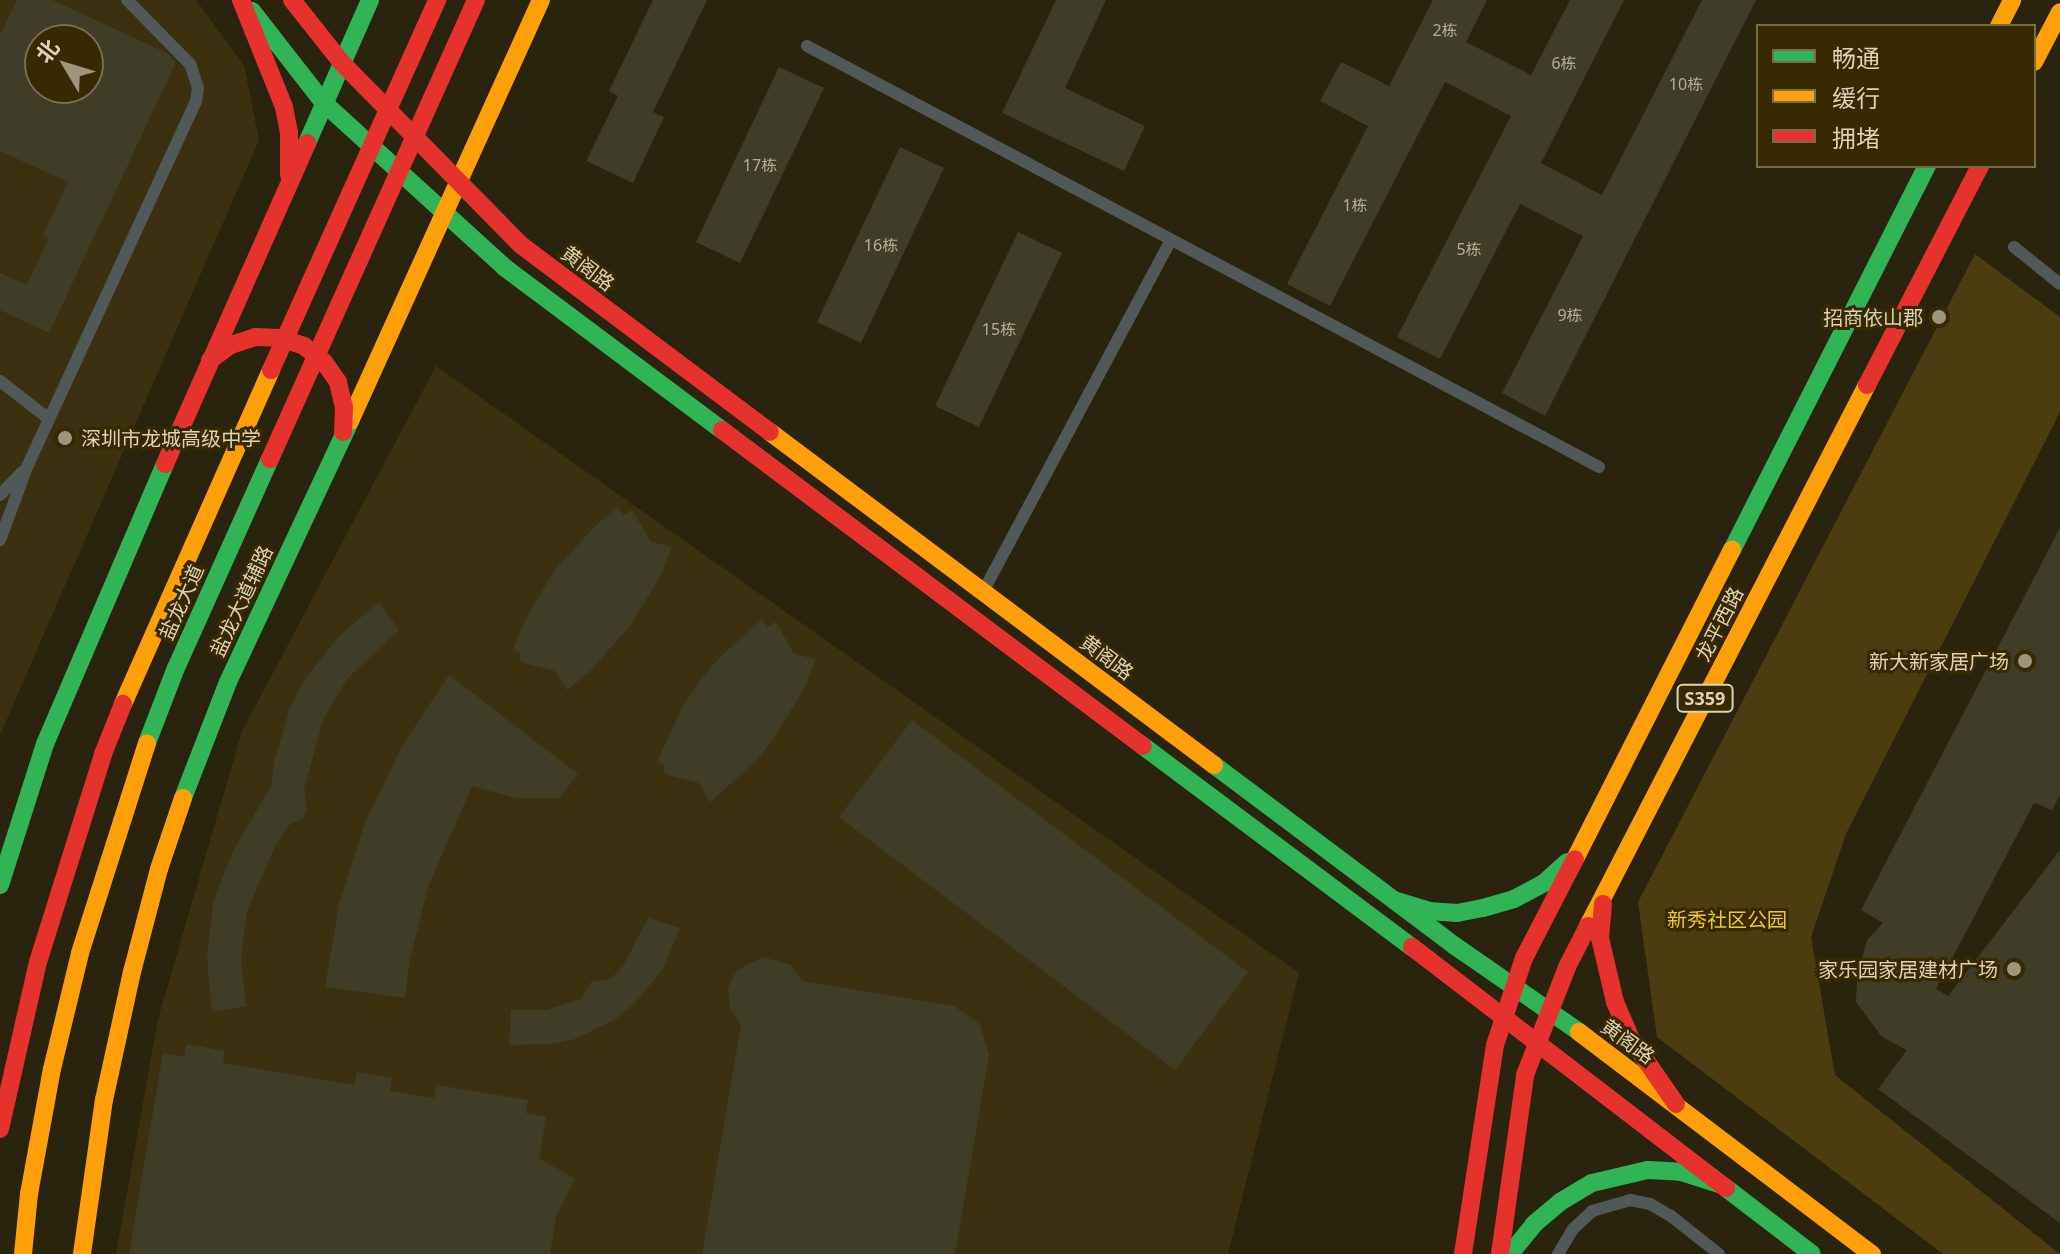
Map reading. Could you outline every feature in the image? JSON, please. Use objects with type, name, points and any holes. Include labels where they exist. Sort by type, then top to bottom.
[{"type":"main road","points":[[242,0],[324,103],[504,267],[1537,1042],[1812,1254]]},
{"type":"main road","points":[[242,0],[284,107],[289,133],[288,186]]},
{"type":"main road","name":"黄阁路","points":[[292,0],[342,63],[521,245],[1394,900],[1676,1104],[1872,1254]]},
{"type":"main road","points":[[0,885],[45,744],[210,360],[370,0]]},
{"type":"main road","name":"盐龙大道","points":[[0,1129],[38,962],[103,754],[149,639],[437,0]]},
{"type":"main road","name":"盐龙大道","points":[[23,1254],[29,1194],[49,1085],[80,953],[143,753],[176,668],[476,0]]},
{"type":"main road","name":"盐龙大道辅路","points":[[82,1254],[104,1100],[159,869],[228,682],[541,0]]},
{"type":"main road","points":[[2000,24],[2012,0]]},
{"type":"main road","points":[[2036,58],[2060,12]]},
{"type":"main road","name":"龙平西路","points":[[1500,1254],[1525,1075],[1549,1011],[1604,893],[1705,651],[1926,168]]},
{"type":"main road","name":"龙平西路","points":[[1463,1254],[1489,1074],[1502,1016],[1513,986],[1576,854],[1705,651],[1979,168]]},
{"type":"main road","points":[[210,360],[231,345],[255,337],[280,338],[304,346],[324,362],[338,382],[344,407],[343,432]]},
{"type":"main road","points":[[1394,900],[1429,911],[1457,913],[1483,908],[1514,899],[1544,883],[1576,854]]},
{"type":"main road","points":[[1604,893],[1600,938],[1615,1002],[1650,1070],[1676,1104]]},
{"type":"main road","points":[[1510,1254],[1534,1224],[1560,1202],[1592,1183],[1648,1170],[1681,1172],[1722,1185]]},
{"type":"lane","points":[[0,540],[27,467],[196,102],[198,88],[190,64],[127,0]]},
{"type":"lane","points":[[807,46],[1599,467]]},
{"type":"lane","points":[[970,616],[1171,240]]},
{"type":"lane","points":[[2014,247],[2060,284]]},
{"type":"lane","points":[[0,381],[49,419]]},
{"type":"lane","points":[[0,495],[27,467]]},
{"type":"lane","points":[[1558,1254],[1573,1229],[1592,1211],[1630,1200],[1650,1204],[1671,1216],[1719,1254]]},
{"type":"shaded area","name":"深圳市龙城高级中学","points":[[0,0],[196,0],[244,65],[259,140],[0,735]]},
{"type":"shaded area","points":[[436,366],[1299,973],[1228,1254],[116,1254],[158,1019],[242,731]]},
{"type":"green space","name":"新秀社区公园","points":[[1975,254],[2060,317],[2060,412],[1846,834],[1811,937],[1835,1075],[2060,1254],[1943,1254],[1657,1037],[1638,902]]},
{"type":"building","points":[[17,0],[52,0],[167,53],[176,62],[49,333],[0,310],[0,273],[27,285],[49,238],[43,235],[68,182],[0,151],[0,35]]},
{"type":"building","points":[[653,0],[707,0],[653,112],[664,117],[633,183],[586,161],[618,96],[609,91]]},
{"type":"building","points":[[1056,0],[1106,0],[1065,88],[1145,126],[1124,171],[1002,113]]},
{"type":"building","points":[[1433,0],[1487,0],[1466,42],[1531,75],[1570,0],[1624,0],[1541,163],[1602,195],[1702,0],[1756,0],[1545,416],[1502,393],[1583,236],[1520,204],[1440,359],[1397,337],[1511,116],[1445,82],[1330,306],[1287,284],[1368,126],[1320,101],[1341,62],[1389,86]]},
{"type":"building","points":[[779,67],[824,88],[740,263],[696,242]]},
{"type":"building","points":[[900,147],[944,168],[861,343],[817,322]]},
{"type":"building","points":[[1018,232],[1062,253],[979,427],[935,406]]},
{"type":"building","points":[[618,507],[623,515],[632,510],[651,542],[672,547],[661,575],[630,626],[590,671],[567,690],[555,671],[519,662],[521,653],[513,650],[524,622],[554,571],[595,526]]},
{"type":"building","points":[[2060,528],[2060,795],[2052,810],[2034,803],[1936,989],[1948,996],[2060,850],[2060,1223],[1878,1089],[1907,1050],[1882,1037],[1856,1002],[1857,976],[1867,940],[1883,923],[1861,910]]},
{"type":"building","points":[[379,602],[399,630],[347,679],[323,720],[304,789],[307,811],[303,818],[289,825],[275,846],[247,911],[241,959],[246,1006],[212,1012],[207,958],[213,903],[233,851],[271,786],[275,758],[291,705],[304,681],[338,637]]},
{"type":"building","points":[[762,619],[767,627],[776,622],[794,654],[816,659],[805,687],[774,738],[755,762],[710,802],[699,783],[663,774],[665,765],[657,762],[682,708],[698,683],[718,659]]},
{"type":"building","points":[[449,675],[578,774],[559,798],[515,798],[472,786],[428,887],[410,959],[405,998],[325,987],[339,904],[365,823],[402,746]]},
{"type":"building","points":[[912,720],[1248,972],[1175,1070],[839,817]]},
{"type":"building","points":[[648,918],[680,928],[663,969],[634,1004],[616,1019],[575,1039],[552,1044],[509,1045],[511,1010],[547,1010],[581,999],[591,982],[611,979],[623,966]]},
{"type":"building","points":[[763,957],[791,965],[802,981],[954,1006],[980,1024],[989,1055],[955,1254],[702,1254],[741,1025],[730,1008],[728,988],[737,970]]},
{"type":"building","points":[[186,1044],[225,1051],[223,1063],[354,1085],[357,1072],[392,1078],[390,1091],[434,1098],[437,1085],[528,1100],[526,1113],[546,1117],[539,1158],[575,1179],[556,1217],[550,1254],[129,1254],[163,1053],[184,1057]]},
{"type":"traffic: fast","points":[[307,143],[370,0]]},
{"type":"traffic: fast","points":[[252,11],[324,103],[504,267],[722,430]]},
{"type":"traffic: fast","points":[[1732,550],[1926,168]]},
{"type":"traffic: fast","points":[[183,798],[228,682],[350,421]]},
{"type":"traffic: fast","points":[[147,743],[176,668],[270,459]]},
{"type":"traffic: fast","points":[[0,885],[45,744],[165,464]]},
{"type":"traffic: fast","points":[[1143,746],[1412,947]]},
{"type":"traffic: fast","points":[[1214,765],[1455,946],[1579,1032]]},
{"type":"traffic: fast","points":[[1394,900],[1429,911],[1457,913],[1483,908],[1514,899],[1544,883],[1567,862]]},
{"type":"traffic: fast","points":[[1510,1254],[1534,1224],[1560,1202],[1592,1183],[1648,1170],[1681,1172],[1722,1185]]},
{"type":"traffic: fast","points":[[1726,1188],[1812,1254]]},
{"type":"traffic: slow","points":[[350,421],[541,0]]},
{"type":"traffic: slow","points":[[2000,24],[2012,0]]},
{"type":"traffic: slow","points":[[2036,58],[2060,12]]},
{"type":"traffic: slow","points":[[123,704],[271,370]]},
{"type":"traffic: slow","points":[[1588,926],[1867,385]]},
{"type":"traffic: slow","points":[[770,432],[1214,765]]},
{"type":"traffic: slow","points":[[1575,859],[1732,550]]},
{"type":"traffic: slow","points":[[23,1254],[29,1194],[52,1069],[80,953],[147,743]]},
{"type":"traffic: slow","points":[[82,1254],[104,1100],[132,972],[159,869],[183,798]]},
{"type":"traffic: slow","points":[[1579,1032],[1872,1254]]},
{"type":"traffic: jam","points":[[241,0],[284,107],[289,133],[289,175]]},
{"type":"traffic: jam","points":[[292,0],[342,63],[521,245],[770,432]]},
{"type":"traffic: jam","points":[[271,370],[437,0]]},
{"type":"traffic: jam","points":[[270,459],[476,0]]},
{"type":"traffic: jam","points":[[165,464],[307,143]]},
{"type":"traffic: jam","points":[[1867,385],[1979,168]]},
{"type":"traffic: jam","points":[[210,360],[231,345],[255,337],[280,338],[304,346],[324,362],[338,382],[344,407],[343,432]]},
{"type":"traffic: jam","points":[[722,430],[1143,746]]},
{"type":"traffic: jam","points":[[0,1129],[38,962],[103,754],[123,704]]},
{"type":"traffic: jam","points":[[1463,1254],[1495,1045],[1524,958],[1575,859]]},
{"type":"traffic: jam","points":[[1603,904],[1600,938],[1615,1002],[1631,1039],[1676,1104]]},
{"type":"traffic: jam","points":[[1500,1254],[1525,1075],[1567,967],[1588,926]]},
{"type":"traffic: jam","points":[[1412,947],[1726,1188]]},
{"type":"place","name":"招商依山郡","points":[[1939,317]]},
{"type":"place","name":"深圳市龙城高级中学","points":[[65,438]]},
{"type":"place","name":"新大新家居广场","points":[[2025,661]]},
{"type":"place","name":"家乐园家居建材广场","points":[[2014,969]]}]
